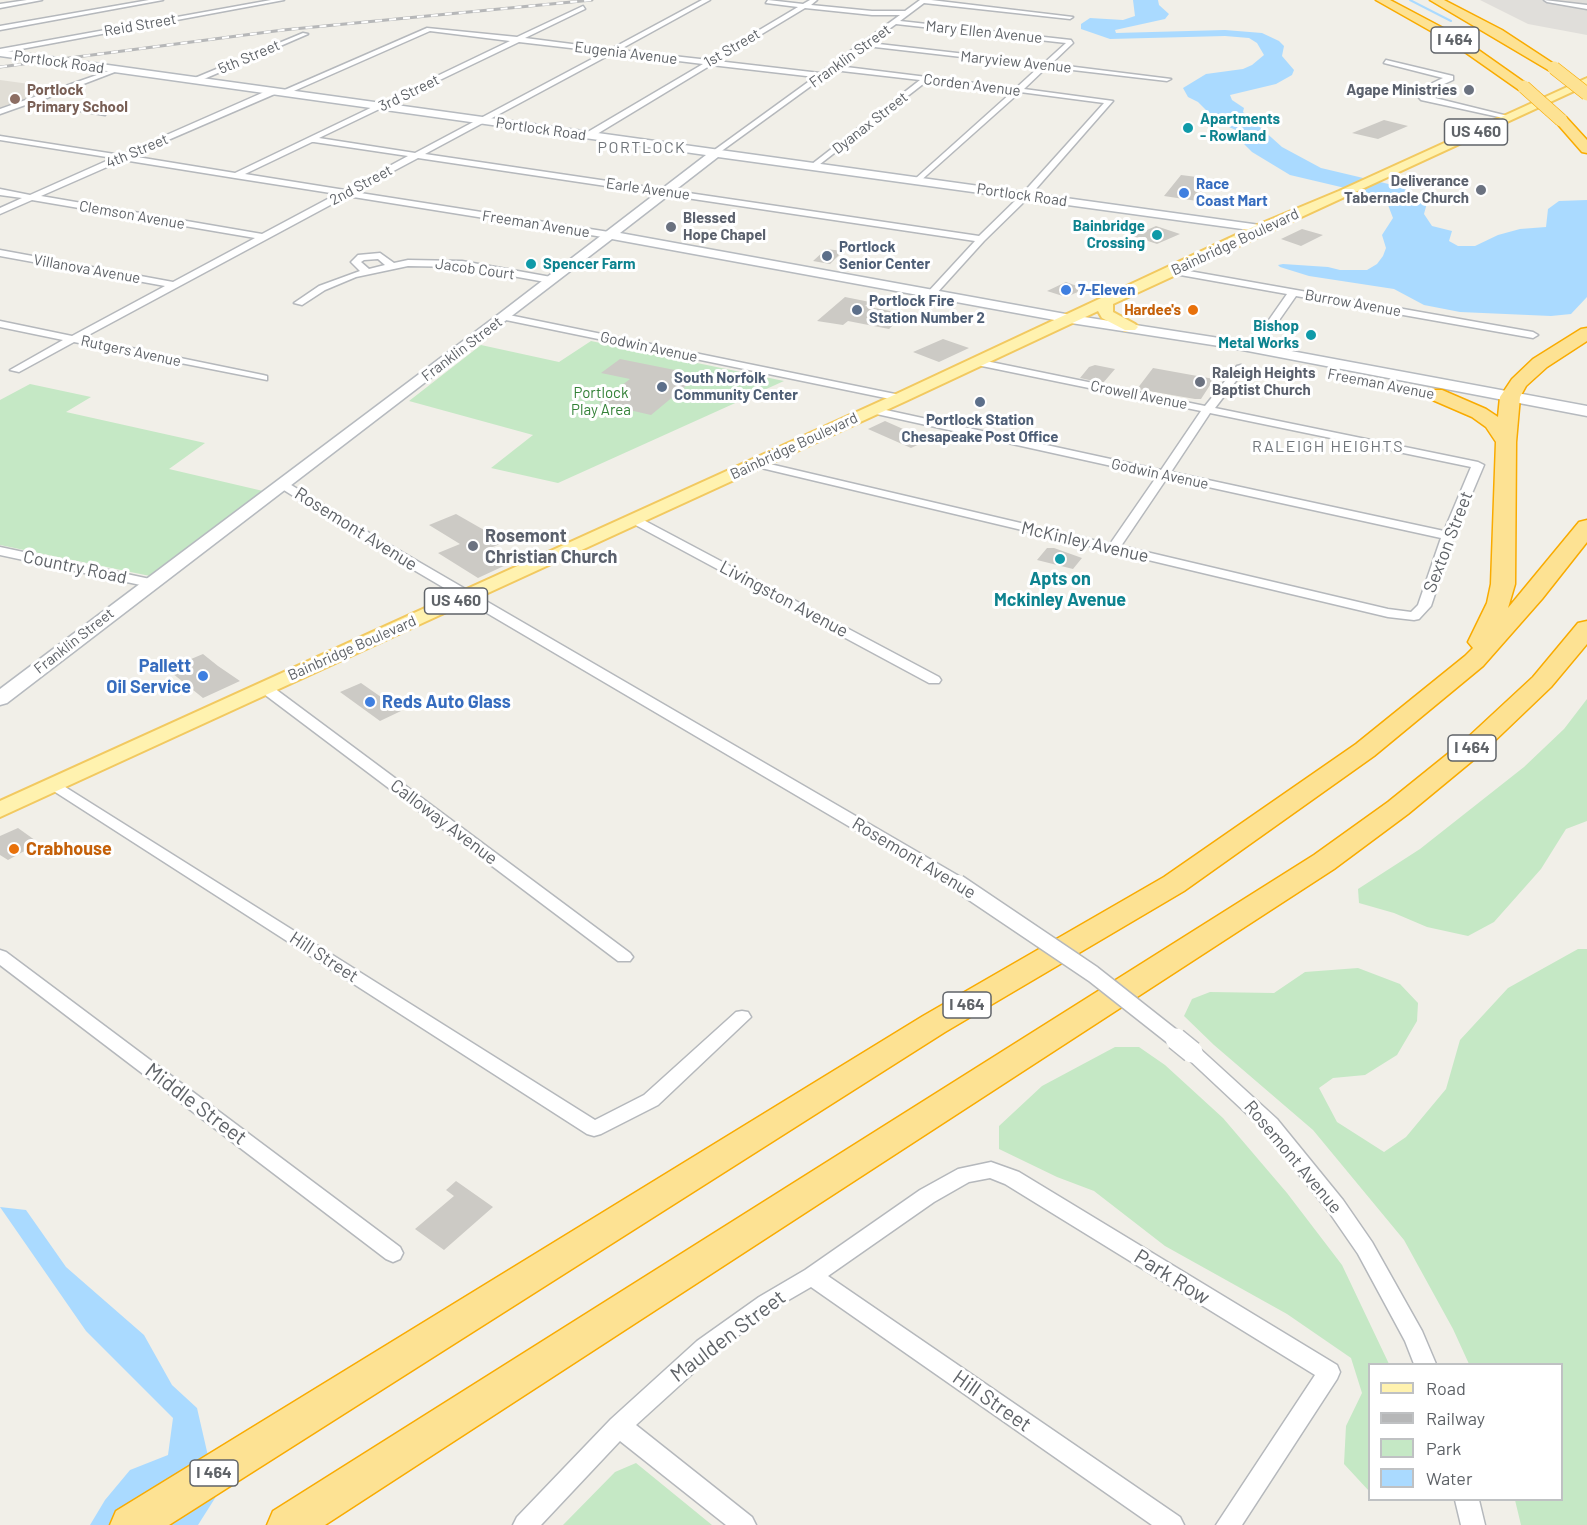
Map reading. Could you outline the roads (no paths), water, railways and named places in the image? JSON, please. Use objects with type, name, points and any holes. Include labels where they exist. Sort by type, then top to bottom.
[{"type":"highway","name":"I 464","points":[[1382,0],[1456,40],[1524,87],[1561,120],[1587,149]]},
{"type":"highway","name":"I 464","points":[[1436,0],[1498,33],[1554,68],[1587,94]]},
{"type":"highway","points":[[1459,673],[1485,634],[1501,593],[1506,442],[1510,402],[1527,373],[1587,333]]},
{"type":"highway","points":[[1435,394],[1479,413],[1493,423],[1506,442]]},
{"type":"highway","name":"I 464","points":[[131,1525],[934,1024],[1174,884],[1329,776],[1459,673],[1514,618],[1587,527]]},
{"type":"highway","name":"I 464","points":[[288,1525],[1324,862],[1398,808],[1474,746],[1542,682],[1587,628]]},
{"type":"highway","points":[[1542,682],[1587,653]]},
{"type":"main road","name":"Portlock Road","points":[[0,52],[1260,229]]},
{"type":"main road","name":"Bainbridge Boulevard","points":[[0,810],[757,464],[1260,229],[1343,194],[1587,81]]},
{"type":"main road","name":"Franklin Street","points":[[0,699],[150,583],[504,317],[716,153]]},
{"type":"main road","name":"Freeman Avenue","points":[[609,235],[933,292],[1071,319],[1130,327],[1510,402],[1587,423]]},
{"type":"main road","points":[[1106,302],[1104,308],[1107,315],[1130,327]]},
{"type":"main road","name":"Freeman Avenue","points":[[1071,319],[1114,332],[1435,394],[1587,411]]},
{"type":"street","points":[[0,6],[39,0]]},
{"type":"street","points":[[0,28],[160,0]]},
{"type":"street","name":"Reid Street","points":[[0,52],[281,0]]},
{"type":"street","name":"2nd Street","points":[[15,370],[707,0]]},
{"type":"street","name":"1st Street","points":[[589,135],[814,0]]},
{"type":"street","points":[[1547,0],[1587,7]]},
{"type":"street","points":[[924,1],[1070,17]]},
{"type":"street","name":"Franklin Street","points":[[716,153],[924,1]]},
{"type":"street","points":[[768,2],[905,13]]},
{"type":"street","name":"3rd Street","points":[[235,176],[314,140],[583,8]]},
{"type":"street","name":"Mary Ellen Avenue","points":[[896,22],[1071,42],[1046,65]]},
{"type":"street","name":"Eugenia Avenue","points":[[429,29],[823,76]]},
{"type":"street","name":"4th Street","points":[[0,211],[429,29]]},
{"type":"street","name":"5th Street","points":[[194,80],[305,34]]},
{"type":"street","name":"Maryview Avenue","points":[[865,44],[1167,79]]},
{"type":"street","points":[[1386,62],[1450,78],[1421,92],[1424,98],[1508,117]]},
{"type":"street","points":[[918,181],[1046,65]]},
{"type":"street","name":"Corden Avenue","points":[[834,68],[1109,101],[1025,196]]},
{"type":"street","points":[[0,112],[116,70]]},
{"type":"street","name":"Dyanax Street","points":[[815,166],[926,79]]},
{"type":"street","points":[[31,102],[102,113]]},
{"type":"street","name":"Freeman Avenue","points":[[0,138],[609,235]]},
{"type":"street","name":"Earle Avenue","points":[[314,140],[981,239]]},
{"type":"street","name":"Clemson Avenue","points":[[0,192],[263,237]]},
{"type":"street","points":[[933,292],[981,239],[1025,196]]},
{"type":"street","name":"Villanova Avenue","points":[[0,253],[174,285]]},
{"type":"street","points":[[366,271],[356,262],[361,257],[380,256],[390,265]]},
{"type":"street","name":"Jacob Court","points":[[299,303],[322,288],[366,271],[390,265],[427,262],[462,264],[551,280]]},
{"type":"street","name":"Burrow Avenue","points":[[1172,271],[1533,335]]},
{"type":"street","points":[[1262,337],[1293,293]]},
{"type":"street","name":"Godwin Avenue","points":[[504,317],[900,398]]},
{"type":"street","name":"Rutgers Avenue","points":[[0,324],[263,378]]},
{"type":"street","name":"Crowell Avenue","points":[[976,362],[1478,465]]},
{"type":"street","points":[[1113,548],[1208,409],[1241,368]]},
{"type":"street","name":"Godwin Avenue","points":[[872,410],[1448,536]]},
{"type":"street","name":"McKinley Avenue","points":[[757,464],[1388,613],[1414,616]]},
{"type":"street","name":"Sexton Street","points":[[1414,616],[1424,606],[1448,536],[1478,465]]},
{"type":"street","name":"Rosemont Avenue","points":[[283,484],[467,596],[958,883],[1093,974],[1192,1052],[1270,1124],[1336,1206],[1365,1248],[1414,1338],[1424,1363]]},
{"type":"street","name":"Livingston Avenue","points":[[634,519],[934,680]]},
{"type":"street","name":"Country Road","points":[[0,551],[150,583]]},
{"type":"street","name":"Calloway Avenue","points":[[265,688],[624,957]]},
{"type":"street","name":"Hill Street","points":[[54,785],[594,1129],[651,1100],[742,1017]]},
{"type":"street","name":"Middle Street","points":[[0,956],[393,1253]]},
{"type":"street","name":"Maulden Street","points":[[525,1525],[619,1426],[705,1348],[766,1303],[812,1276],[927,1196],[964,1174],[992,1170]]},
{"type":"street","name":"Park Row","points":[[992,1170],[1012,1178],[1329,1372],[1228,1525]]},
{"type":"street","name":"Hill Street","points":[[812,1276],[1172,1525]]},
{"type":"street","points":[[619,1426],[744,1525]]},
{"type":"street","points":[[1467,1501],[1473,1525]]},
{"type":"water","points":[[1133,0],[1158,0],[1159,5],[1169,14],[1165,19],[1115,30],[1116,33],[1225,30],[1262,33],[1279,41],[1284,46],[1282,56],[1294,70],[1292,75],[1276,84],[1230,95],[1232,100],[1244,108],[1243,112],[1282,147],[1321,168],[1397,186],[1425,198],[1427,203],[1424,214],[1432,226],[1452,231],[1449,241],[1458,246],[1475,246],[1498,235],[1520,229],[1546,227],[1548,209],[1559,201],[1587,200],[1587,297],[1571,314],[1551,316],[1460,312],[1424,305],[1394,289],[1309,276],[1280,267],[1278,265],[1283,264],[1340,270],[1367,270],[1377,264],[1386,248],[1382,235],[1393,218],[1388,205],[1362,192],[1290,175],[1252,152],[1244,144],[1240,132],[1218,122],[1198,102],[1188,97],[1183,88],[1206,74],[1243,69],[1264,55],[1257,43],[1249,38],[1225,36],[1110,39],[1081,29],[1081,24],[1090,18],[1123,20],[1135,16]]},
{"type":"water","points":[[0,1207],[26,1210],[66,1267],[144,1335],[172,1385],[197,1408],[217,1495],[198,1525],[90,1525],[105,1500],[130,1470],[168,1455],[173,1418],[86,1331]]},
{"type":"waterway","points":[[1410,0],[1451,21]]},
{"type":"railway","points":[[0,67],[283,30],[592,0]]},
{"type":"place","name":"Agape Ministries","points":[[1469,90]]},
{"type":"place","name":"Portlock Primary School","points":[[15,99]]},
{"type":"place","name":"Apartments - Rowland","points":[[1188,128]]},
{"type":"place","name":"Deliverance Tabernacle Church","points":[[1481,190]]},
{"type":"place","name":"Race Coast Mart","points":[[1184,193]]},
{"type":"place","name":"Blessed Hope Chapel","points":[[671,227]]},
{"type":"place","name":"Bainbridge Crossing","points":[[1157,235]]},
{"type":"place","name":"Portlock Senior Center","points":[[827,256]]},
{"type":"place","name":"Spencer Farm","points":[[531,264]]},
{"type":"place","name":"7-Eleven","points":[[1066,290]]},
{"type":"place","name":"Portlock Fire Station Number 2","points":[[857,310]]},
{"type":"place","name":"Hardee's","points":[[1193,310]]},
{"type":"place","name":"Bishop Metal Works","points":[[1311,335]]},
{"type":"place","name":"Raleigh Heights Baptist Church","points":[[1200,382]]},
{"type":"place","name":"South Norfolk Community Center","points":[[662,387]]},
{"type":"place","name":"Portlock Station Chesapeake Post Office","points":[[980,402]]},
{"type":"place","name":"Rosemont Christian Church","points":[[473,546]]},
{"type":"place","name":"Apts on Mckinley Avenue","points":[[1060,559]]},
{"type":"place","name":"Pallett Oil Service","points":[[203,676]]},
{"type":"place","name":"Reds Auto Glass","points":[[370,702]]},
{"type":"place","name":"Crabhouse","points":[[14,849]]},
{"type":"district","name":"PORTLOCK","points":[[642,148]]},
{"type":"district","name":"RALEIGH HEIGHTS","points":[[1328,447]]},
{"type":"park label","name":"Portlock Play Area","points":[[601,402]]}]
